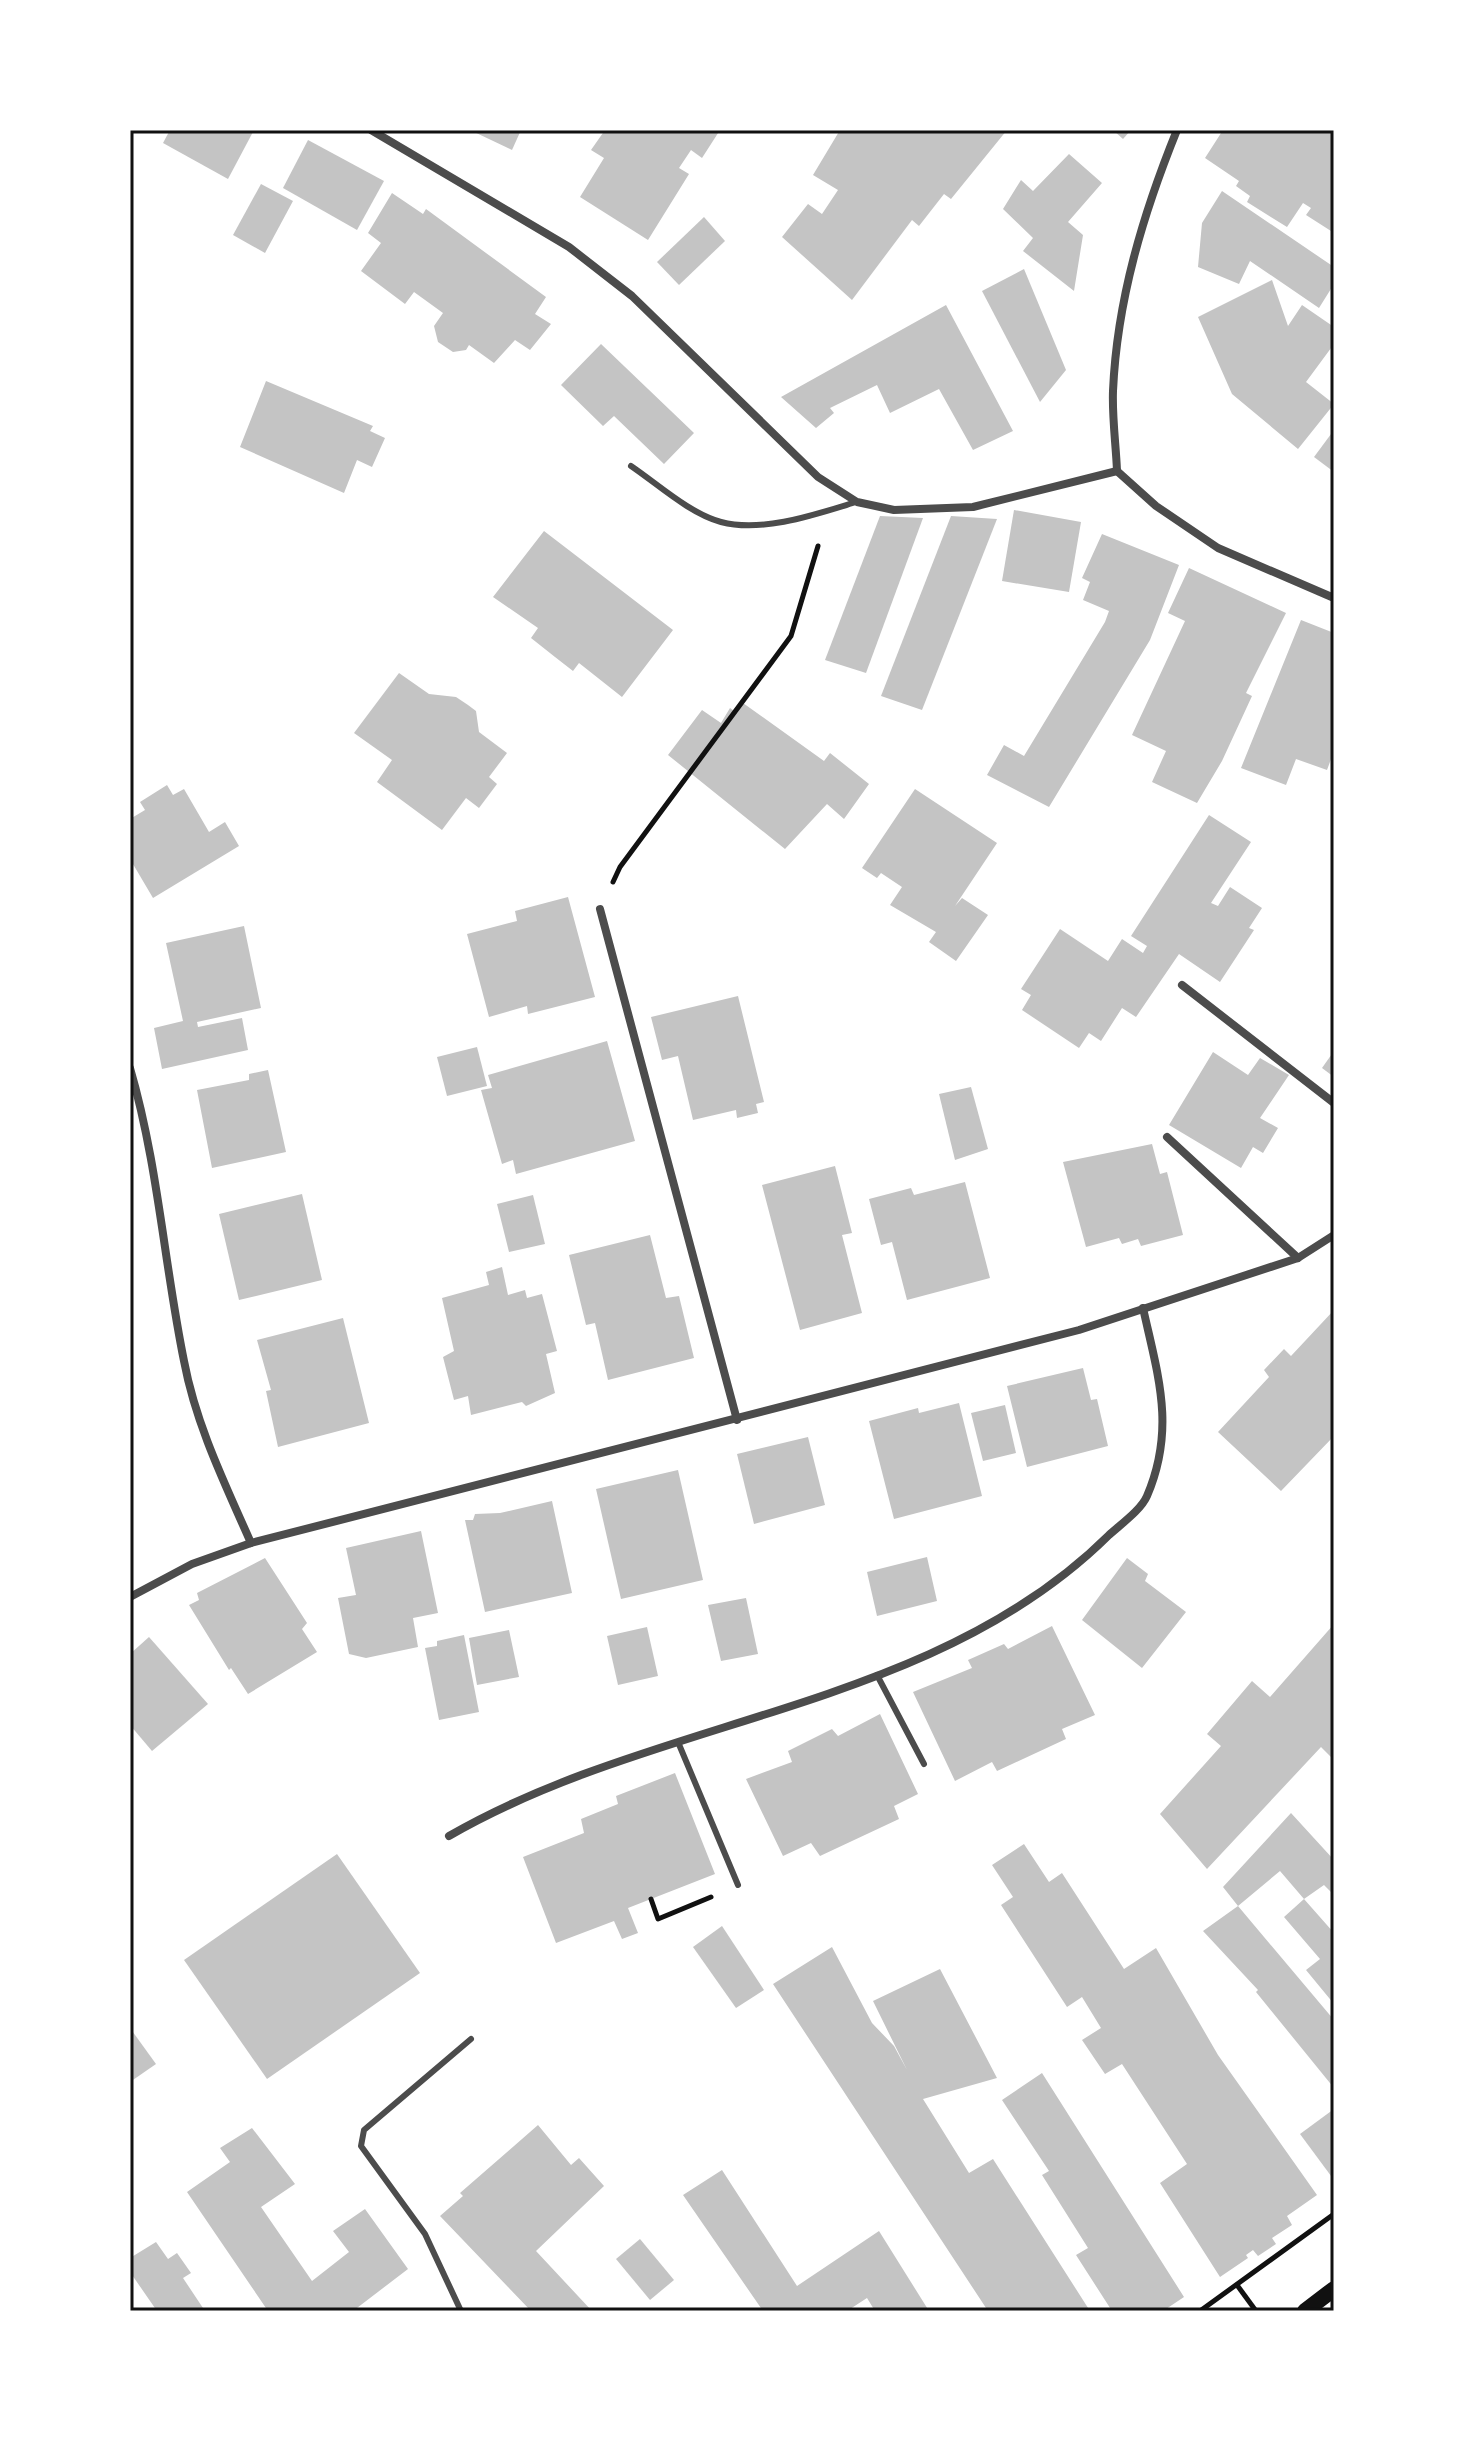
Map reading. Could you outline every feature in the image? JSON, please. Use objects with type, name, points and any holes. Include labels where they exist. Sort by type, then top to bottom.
[{"type":"main road","points":[[1305,2311],[1334,2289]]},
{"type":"street","points":[[371,130],[569,247],[632,296],[818,477],[857,502],[894,510],[973,507],[1117,471]]},
{"type":"street","points":[[1177,130],[1146,209],[1128,276],[1113,391],[1117,471],[1156,506],[1218,548],[1334,598]]},
{"type":"street","points":[[600,909],[737,1420]]},
{"type":"street","points":[[1182,985],[1334,1103]]},
{"type":"street","points":[[130,1068],[166,1236],[184,1362],[210,1450],[251,1543]]},
{"type":"street","points":[[1167,1137],[1298,1258]]},
{"type":"street","points":[[130,1597],[192,1564],[251,1543],[1079,1330],[1298,1258],[1334,1235]]},
{"type":"street","points":[[449,1836],[491,1812],[578,1776],[877,1675],[979,1630],[1049,1586],[1093,1551],[1146,1500],[1164,1443],[1161,1391],[1143,1308]]},
{"type":"lane","points":[[631,466],[700,513],[722,522],[755,525],[857,502]]},
{"type":"lane","points":[[877,1675],[924,1764]]},
{"type":"lane","points":[[678,1742],[738,1885]]},
{"type":"lane","points":[[461,2311],[425,2234],[361,2146],[364,2130],[471,2039]]},
{"type":"path","points":[[600,909],[620,867],[791,636],[829,510]]},
{"type":"path","points":[[651,1899],[658,1919],[738,1885]]},
{"type":"path","points":[[1200,2311],[1334,2214]]},
{"type":"path","points":[[1237,2285],[1256,2311]]},
{"type":"building","points":[[170,130],[254,130],[228,179],[163,143]]},
{"type":"building","points":[[470,130],[521,130],[512,150]]},
{"type":"building","points":[[605,130],[720,130],[702,158],[691,150],[679,168],[689,174],[648,240],[580,197],[604,158],[591,150]]},
{"type":"building","points":[[840,130],[1007,130],[951,199],[944,194],[919,226],[912,220],[852,300],[782,237],[808,204],[822,214],[838,190],[813,175]]},
{"type":"building","points":[[1113,130],[1131,130],[1123,139]]},
{"type":"building","points":[[1223,130],[1334,130],[1331,231],[1306,215],[1311,208],[1303,203],[1287,227],[1247,202],[1250,196],[1236,186],[1239,181],[1205,158]]},
{"type":"building","points":[[308,140],[384,181],[357,230],[283,188]]},
{"type":"building","points":[[1069,154],[1102,183],[1068,222],[1083,235],[1074,291],[1023,251],[1033,238],[1003,209],[1021,180],[1033,191]]},
{"type":"building","points":[[261,184],[293,201],[265,253],[233,235]]},
{"type":"building","points":[[1222,191],[1334,267],[1334,284],[1319,308],[1250,261],[1239,284],[1198,267],[1202,223]]},
{"type":"building","points":[[392,193],[423,214],[426,209],[546,297],[535,314],[551,324],[530,350],[515,340],[494,363],[469,345],[466,350],[453,352],[438,342],[434,326],[443,313],[414,292],[405,304],[361,271],[381,243],[368,233]]},
{"type":"building","points":[[704,217],[725,241],[679,285],[657,262]]},
{"type":"building","points":[[1024,269],[1066,370],[1040,402],[982,291]]},
{"type":"building","points":[[1272,280],[1288,326],[1302,305],[1334,327],[1334,344],[1306,382],[1334,404],[1298,449],[1232,394],[1198,317]]},
{"type":"building","points":[[946,305],[1013,431],[973,450],[939,389],[890,413],[877,385],[830,408],[834,413],[816,428],[781,397]]},
{"type":"building","points":[[601,344],[694,433],[664,464],[614,416],[603,426],[561,385]]},
{"type":"building","points":[[266,381],[373,426],[370,431],[385,438],[372,467],[357,460],[344,493],[240,447]]},
{"type":"building","points":[[1334,430],[1334,472],[1314,457]]},
{"type":"building","points":[[1014,510],[1081,522],[1069,592],[1002,581]]},
{"type":"building","points":[[880,516],[923,518],[866,673],[825,660]]},
{"type":"building","points":[[951,516],[997,519],[922,710],[881,696]]},
{"type":"building","points":[[544,531],[673,630],[622,697],[579,663],[573,671],[531,638],[538,628],[493,597]]},
{"type":"building","points":[[1102,534],[1179,565],[1150,640],[1049,807],[987,775],[1004,745],[1024,756],[1105,622],[1109,611],[1083,600],[1090,582],[1082,578]]},
{"type":"building","points":[[1189,568],[1286,613],[1246,693],[1252,696],[1222,761],[1197,803],[1152,782],[1166,751],[1132,735],[1185,621],[1168,613]]},
{"type":"building","points":[[1301,620],[1334,633],[1334,751],[1327,770],[1296,759],[1286,785],[1241,768]]},
{"type":"building","points":[[399,673],[429,694],[456,697],[468,705],[476,711],[479,732],[507,753],[489,777],[497,784],[479,808],[466,798],[442,830],[377,782],[392,760],[354,733]]},
{"type":"building","points":[[743,703],[824,761],[830,753],[869,784],[844,819],[827,804],[785,849],[668,755],[702,710],[721,723],[730,708],[737,713]]},
{"type":"building","points":[[167,785],[173,795],[184,789],[209,832],[225,822],[239,846],[153,898],[130,859],[130,819],[145,810],[140,802]]},
{"type":"building","points":[[915,789],[997,843],[955,906],[962,898],[988,915],[956,961],[929,942],[936,932],[890,905],[902,887],[881,873],[877,878],[862,868]]},
{"type":"building","points":[[1209,815],[1251,842],[1211,903],[1218,906],[1230,887],[1262,908],[1249,928],[1254,930],[1220,982],[1179,954],[1136,1017],[1122,1008],[1101,1041],[1089,1033],[1079,1048],[1022,1010],[1031,995],[1021,989],[1060,929],[1108,961],[1122,939],[1143,953],[1147,946],[1131,936]]},
{"type":"building","points":[[568,897],[595,997],[528,1014],[527,1006],[489,1017],[467,934],[517,921],[515,911]]},
{"type":"building","points":[[244,926],[261,1008],[197,1022],[198,1027],[242,1018],[248,1050],[162,1069],[154,1028],[183,1021],[166,943]]},
{"type":"building","points":[[738,996],[764,1102],[756,1104],[758,1113],[737,1118],[736,1110],[693,1120],[678,1056],[662,1060],[651,1017]]},
{"type":"building","points":[[607,1041],[635,1141],[516,1174],[513,1160],[502,1164],[481,1090],[492,1088],[488,1075]]},
{"type":"building","points":[[477,1047],[487,1086],[447,1096],[437,1057]]},
{"type":"building","points":[[1334,1051],[1334,1077],[1322,1068]]},
{"type":"building","points":[[1213,1052],[1248,1075],[1260,1058],[1289,1075],[1260,1118],[1278,1128],[1263,1153],[1253,1147],[1241,1168],[1169,1125]]},
{"type":"building","points":[[268,1070],[286,1152],[212,1168],[197,1090],[249,1080],[249,1074]]},
{"type":"building","points":[[971,1087],[988,1149],[955,1160],[939,1094]]},
{"type":"building","points":[[1152,1144],[1160,1174],[1167,1172],[1183,1235],[1141,1246],[1138,1239],[1122,1244],[1119,1238],[1086,1247],[1063,1162]]},
{"type":"building","points":[[835,1166],[852,1233],[842,1235],[862,1313],[800,1330],[762,1185]]},
{"type":"building","points":[[965,1182],[990,1278],[907,1300],[892,1242],[881,1245],[869,1199],[911,1188],[914,1195]]},
{"type":"building","points":[[302,1194],[322,1280],[239,1300],[219,1214]]},
{"type":"building","points":[[533,1195],[545,1244],[509,1252],[497,1204]]},
{"type":"building","points":[[650,1235],[666,1298],[679,1296],[694,1358],[608,1380],[595,1323],[586,1325],[569,1255]]},
{"type":"building","points":[[502,1267],[508,1295],[525,1290],[527,1298],[542,1294],[557,1351],[546,1354],[555,1393],[526,1406],[522,1402],[471,1415],[468,1396],[454,1400],[443,1357],[454,1351],[442,1298],[489,1285],[486,1272]]},
{"type":"building","points":[[1334,1310],[1334,1436],[1281,1491],[1218,1432],[1269,1377],[1264,1370],[1284,1349],[1291,1356]]},
{"type":"building","points":[[343,1318],[369,1423],[278,1447],[266,1391],[271,1390],[257,1340]]},
{"type":"building","points":[[1083,1368],[1091,1400],[1097,1399],[1108,1446],[1027,1467],[1007,1386]]},
{"type":"building","points":[[959,1403],[982,1496],[894,1519],[869,1421],[918,1408],[919,1413]]},
{"type":"building","points":[[1005,1405],[1016,1453],[983,1461],[971,1413]]},
{"type":"building","points":[[808,1437],[825,1505],[754,1524],[737,1454]]},
{"type":"building","points":[[678,1470],[703,1580],[621,1599],[596,1489]]},
{"type":"building","points":[[552,1501],[572,1593],[485,1612],[465,1520],[473,1520],[475,1514],[500,1513]]},
{"type":"building","points":[[421,1531],[438,1613],[413,1618],[418,1647],[366,1658],[349,1654],[338,1598],[356,1595],[346,1548]]},
{"type":"building","points":[[927,1557],[937,1601],[877,1616],[867,1572]]},
{"type":"building","points":[[265,1558],[307,1623],[302,1629],[317,1652],[248,1694],[231,1668],[229,1670],[189,1605],[199,1600],[197,1593]]},
{"type":"building","points":[[1127,1558],[1148,1574],[1145,1581],[1186,1612],[1142,1668],[1082,1620]]},
{"type":"building","points":[[746,1598],[758,1654],[721,1661],[708,1605]]},
{"type":"building","points":[[1334,1624],[1334,1760],[1321,1747],[1207,1869],[1160,1814],[1221,1746],[1207,1734],[1252,1681],[1270,1697]]},
{"type":"building","points":[[1052,1626],[1095,1715],[1062,1729],[1066,1739],[997,1771],[992,1762],[955,1781],[913,1692],[972,1668],[968,1660],[1004,1644],[1008,1649]]},
{"type":"building","points":[[647,1627],[658,1676],[618,1685],[607,1636]]},
{"type":"building","points":[[509,1630],[519,1677],[477,1685],[469,1638]]},
{"type":"building","points":[[464,1635],[479,1712],[439,1720],[425,1648],[437,1646],[437,1641]]},
{"type":"building","points":[[149,1637],[208,1704],[152,1751],[130,1725],[130,1654]]},
{"type":"building","points":[[880,1714],[918,1794],[894,1806],[899,1819],[820,1856],[811,1843],[783,1856],[746,1779],[792,1762],[788,1751],[832,1729],[838,1736]]},
{"type":"building","points":[[675,1773],[715,1874],[628,1908],[638,1933],[622,1939],[614,1921],[556,1943],[523,1857],[584,1833],[581,1819],[618,1804],[616,1796]]},
{"type":"building","points":[[1291,1813],[1334,1860],[1334,1895],[1324,1885],[1304,1899],[1280,1871],[1238,1906],[1223,1887]]},
{"type":"building","points":[[1024,1844],[1049,1882],[1062,1873],[1124,1969],[1156,1948],[1218,2055],[1317,2195],[1287,2216],[1292,2225],[1272,2238],[1276,2244],[1258,2256],[1253,2250],[1246,2255],[1248,2258],[1220,2277],[1160,2183],[1187,2164],[1122,2064],[1105,2074],[1082,2040],[1101,2028],[1082,1997],[1067,2007],[1001,1905],[1013,1897],[992,1865]]},
{"type":"building","points":[[337,1854],[420,1973],[267,2079],[184,1960]]},
{"type":"building","points":[[1304,1899],[1334,1933],[1334,2004],[1306,1970],[1320,1959],[1284,1917]]},
{"type":"building","points":[[1238,1906],[1334,2020],[1334,2088],[1256,1992],[1258,1990],[1203,1931]]},
{"type":"building","points":[[722,1926],[764,1990],[736,2008],[693,1947]]},
{"type":"building","points":[[832,1947],[872,2023],[894,2046],[907,2070],[873,2001],[940,1969],[997,2078],[923,2099],[969,2173],[993,2159],[1090,2311],[988,2311],[773,1984]]},
{"type":"building","points":[[130,2028],[156,2064],[130,2082]]},
{"type":"building","points":[[1042,2073],[1184,2297],[1163,2311],[1112,2311],[1076,2255],[1088,2248],[1042,2175],[1049,2171],[1002,2100]]},
{"type":"building","points":[[1334,2109],[1334,2180],[1300,2134]]},
{"type":"building","points":[[538,2125],[571,2165],[579,2158],[604,2186],[536,2251],[592,2311],[531,2311],[440,2216],[463,2196],[460,2193]]},
{"type":"building","points":[[252,2128],[295,2184],[261,2207],[312,2281],[349,2252],[333,2231],[365,2209],[408,2269],[353,2311],[268,2311],[187,2192],[230,2162],[220,2148]]},
{"type":"building","points":[[722,2170],[797,2286],[879,2231],[929,2311],[875,2311],[867,2298],[847,2311],[763,2311],[683,2195]]},
{"type":"building","points":[[640,2239],[674,2280],[650,2300],[616,2259]]},
{"type":"building","points":[[156,2242],[168,2259],[177,2253],[191,2273],[183,2278],[205,2311],[157,2311],[130,2272],[130,2258]]}]
